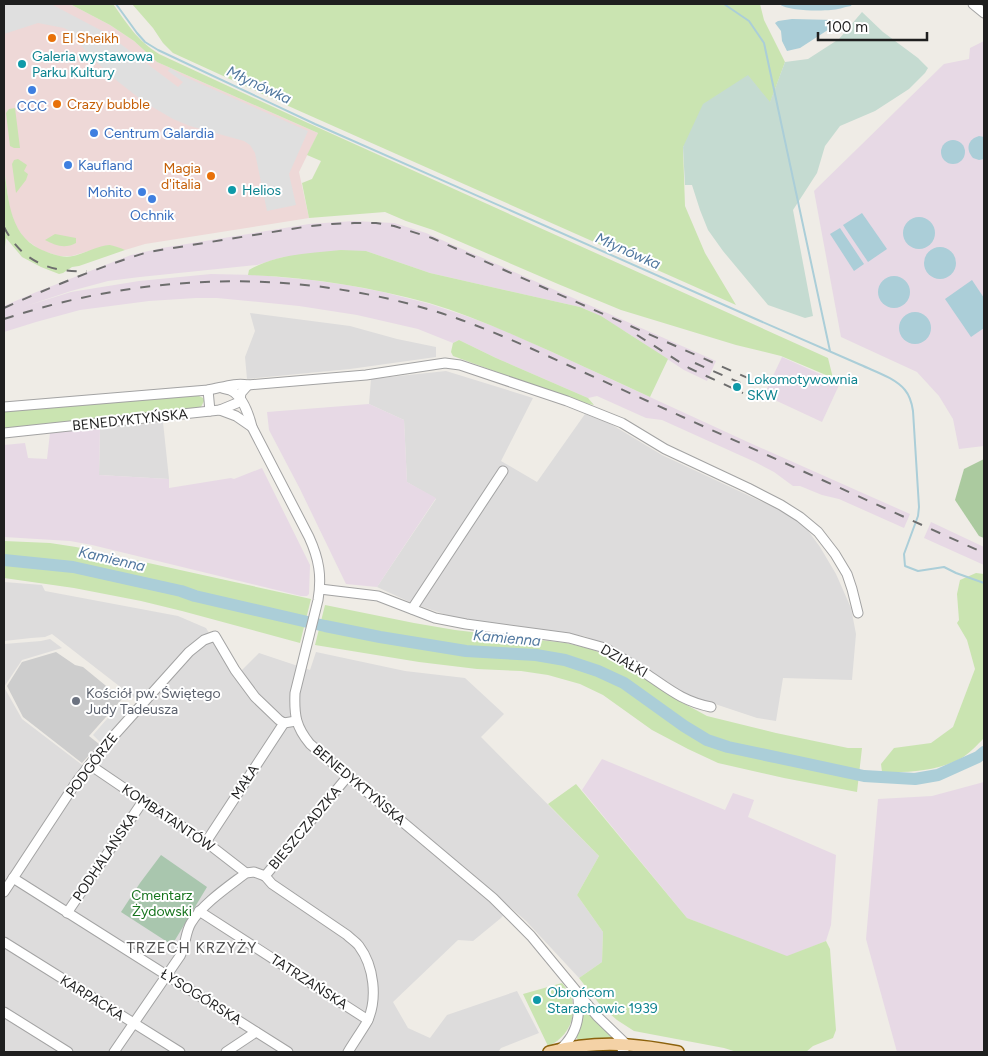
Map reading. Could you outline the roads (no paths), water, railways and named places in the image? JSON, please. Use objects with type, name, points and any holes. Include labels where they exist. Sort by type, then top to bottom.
[{"type":"main road","points":[[554,1051],[597,1045],[678,1052]]},
{"type":"street","points":[[973,4],[984,13]]},
{"type":"street","points":[[4,407],[208,390],[230,385],[366,375],[445,363],[460,364],[589,409],[622,423],[665,449],[781,504],[818,532],[834,554],[850,582],[856,599],[858,613]]},
{"type":"street","points":[[220,410],[237,403],[240,400],[241,393],[248,385]]},
{"type":"street","points":[[222,388],[231,390],[240,400]]},
{"type":"street","points":[[208,390],[210,411]]},
{"type":"street","name":"BENEDYKTYŃSKA","points":[[240,400],[309,537],[316,553],[320,570],[318,600],[295,693],[294,708],[296,721],[302,733],[310,744],[493,898],[531,936],[625,1048]]},
{"type":"street","points":[[220,410],[236,416],[252,427]]},
{"type":"street","name":"BENEDYKTYŃSKA","points":[[4,433],[220,410]]},
{"type":"street","points":[[412,609],[502,473]]},
{"type":"street","name":"DZIAŁKI","points":[[320,589],[378,596],[435,618],[569,638],[605,648],[683,699],[712,707]]},
{"type":"street","name":"PODGÓRZE","points":[[4,892],[77,781],[101,750],[189,652],[204,640],[215,636],[235,670],[255,697],[284,723]]},
{"type":"street","points":[[284,723],[296,721]]},
{"type":"street","name":"MAŁA","points":[[206,842],[284,723]]},
{"type":"street","name":"KOMBATANTÓW","points":[[90,764],[206,842],[246,873]]},
{"type":"street","name":"BIESZCZADZKA","points":[[246,873],[254,872],[266,876],[348,776]]},
{"type":"street","name":"PODHALAŃSKA","points":[[67,912],[143,801]]},
{"type":"street","points":[[114,1052],[184,948],[191,923],[199,911],[246,873]]},
{"type":"street","points":[[266,876],[272,884],[347,935],[358,946],[368,964],[373,986],[372,1006],[368,1020],[348,1052]]},
{"type":"street","name":"ŁYSOGÓRSKA","points":[[13,878],[288,1052]]},
{"type":"street","name":"TATRZAŃSKA","points":[[199,911],[368,1020]]},
{"type":"street","name":"KARPACKA","points":[[4,942],[180,1052]]},
{"type":"street","points":[[554,1051],[568,1043],[577,1022],[579,1013],[577,992]]},
{"type":"street","points":[[4,1012],[68,1052]]},
{"type":"street","points":[[226,1052],[256,1032]]},
{"type":"water","points":[[779,4],[852,4],[851,6],[836,10],[819,10],[796,9]]},
{"type":"water","points":[[792,19],[834,20],[837,24],[800,48],[787,51],[782,41],[781,31],[775,23]]},
{"type":"water","points":[[979,136],[984,137],[984,159],[979,160],[973,158],[968,148],[972,139]]},
{"type":"water","points":[[953,140],[958,141],[964,147],[964,157],[958,163],[953,164],[948,163],[942,157],[941,152],[942,147],[948,141]]},
{"type":"water","points":[[862,213],[887,249],[868,262],[843,225]]},
{"type":"water","points":[[919,217],[925,218],[930,222],[934,227],[934,239],[930,244],[925,248],[919,249],[913,248],[908,244],[904,239],[903,233],[904,227],[908,222],[913,218]]},
{"type":"water","points":[[840,228],[864,264],[854,271],[830,234]]},
{"type":"water","points":[[940,247],[946,248],[951,252],[955,257],[955,269],[951,274],[946,278],[940,279],[934,278],[929,274],[925,269],[924,263],[925,257],[929,252],[934,248]]},
{"type":"water","points":[[894,276],[900,277],[905,281],[909,286],[909,298],[905,303],[900,307],[894,308],[888,307],[883,303],[879,298],[878,292],[879,286],[883,281],[888,277]]},
{"type":"water","points":[[972,280],[984,298],[984,328],[971,337],[945,299]]},
{"type":"water","points":[[915,312],[921,313],[926,317],[930,322],[930,334],[926,339],[921,343],[915,344],[909,343],[904,339],[900,334],[899,328],[900,322],[904,317],[909,313]]},
{"type":"waterway","name":"Młynówka","points":[[116,4],[145,42],[158,50],[315,124],[896,382],[907,392],[913,408],[919,507],[918,516],[904,554],[905,566],[918,571],[944,567],[984,583]]},
{"type":"waterway","points":[[724,4],[749,21],[764,43],[830,351]]},
{"type":"waterway","name":"Kamienna","points":[[4,560],[73,567],[325,626],[380,637],[466,651],[536,655],[565,660],[598,671],[624,683],[707,740],[728,747],[864,776],[915,779],[938,775],[978,757],[984,752]]},
{"type":"railway","points":[[4,308],[39,292],[148,252],[310,226],[376,223],[394,226],[432,238],[750,379]]},
{"type":"railway","points":[[4,227],[19,248],[38,263],[61,270],[87,271]]},
{"type":"railway","points":[[4,319],[110,292],[163,285],[271,282],[324,287],[378,296],[444,314],[530,348],[984,553]]},
{"type":"railway","points":[[637,335],[689,368],[743,393]]},
{"type":"railway","points":[[695,363],[747,386]]},
{"type":"place","name":"El Sheikh","points":[[52,38]]},
{"type":"place","name":"Galeria wystawowa Parku Kultury","points":[[22,64]]},
{"type":"place","name":"CCC","points":[[32,90]]},
{"type":"place","name":"Crazy bubble","points":[[57,104]]},
{"type":"place","name":"Centrum Galardia","points":[[94,133]]},
{"type":"place","name":"Kaufland","points":[[68,165]]},
{"type":"place","name":"Magia d'italia","points":[[211,176]]},
{"type":"place","name":"Helios","points":[[232,190]]},
{"type":"place","name":"Mohito","points":[[142,192]]},
{"type":"place","name":"Ochnik","points":[[152,199]]},
{"type":"place","name":"Lokomotywownia SKW","points":[[737,387]]},
{"type":"place","name":"Kościół pw. Świętego Judy Tadeusza","points":[[76,701]]},
{"type":"place","name":"Obrońcom Starachowic 1939","points":[[537,1000]]},
{"type":"district","name":"TRZECH KRZYŻY","points":[[192,948]]},
{"type":"park label","name":"Cmentarz Żydowski","points":[[162,904]]}]
